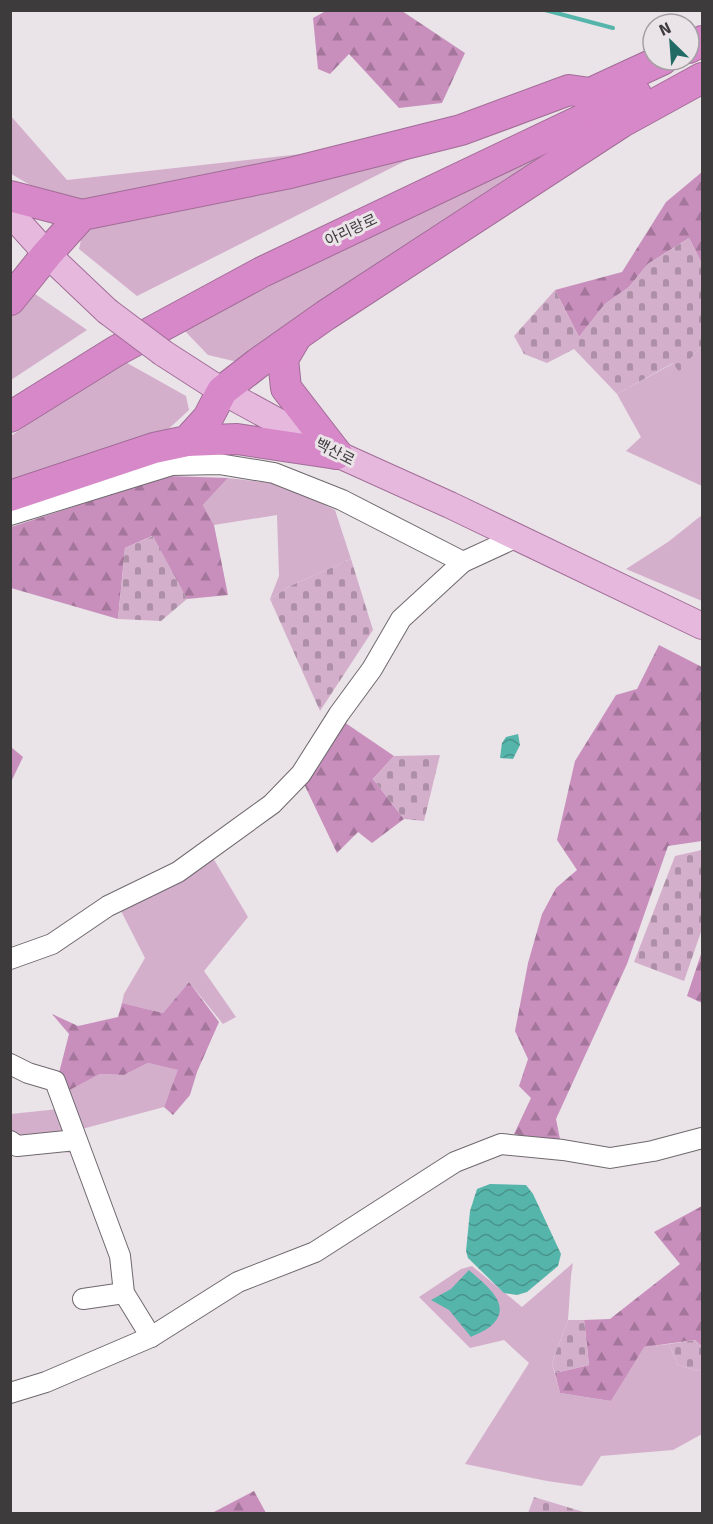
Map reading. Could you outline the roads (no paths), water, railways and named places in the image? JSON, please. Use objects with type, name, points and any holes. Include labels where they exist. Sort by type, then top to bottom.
[{"type":"highway","name":"아리랑로","points":[[10,417],[116,351],[252,277],[702,62]]},
{"type":"highway","name":"아리랑로","points":[[10,395],[173,298],[641,70]]},
{"type":"highway","points":[[187,441],[208,417],[222,391],[296,337],[622,122],[702,78]]},
{"type":"highway","points":[[10,196],[82,215],[290,173],[461,130],[569,90],[590,93]]},
{"type":"highway","points":[[10,300],[82,215]]},
{"type":"highway","points":[[296,337],[283,359],[286,388],[337,454]]},
{"type":"highway","points":[[10,496],[154,448],[187,441],[237,439],[337,454]]},
{"type":"main road","name":"백산로","points":[[10,213],[47,254],[107,311],[163,353],[222,391],[337,454],[702,626]]},
{"type":"street","points":[[10,515],[172,465],[219,464],[274,473],[342,500],[463,562]]},
{"type":"street","points":[[10,959],[52,944],[108,906],[178,872],[272,804],[301,774],[339,714],[372,669],[400,619],[463,562],[515,538]]},
{"type":"street","points":[[10,1064],[28,1073],[55,1081],[120,1256],[124,1293],[151,1337]]},
{"type":"street","points":[[10,1393],[46,1382],[151,1337],[238,1282],[315,1252],[455,1162],[501,1144],[563,1150],[610,1158],[653,1151],[702,1138]]},
{"type":"street","points":[[10,1141],[17,1146],[75,1140]]},
{"type":"street","points":[[83,1299],[124,1293]]},
{"type":"water","points":[[518,734],[520,745],[513,759],[500,758],[502,743],[506,737]]},
{"type":"water","points":[[490,1184],[526,1185],[533,1194],[561,1254],[558,1266],[527,1292],[517,1295],[504,1293],[468,1258],[466,1251],[470,1211],[477,1189]]},
{"type":"water","points":[[469,1270],[489,1288],[500,1310],[492,1325],[471,1337],[449,1310],[431,1300],[451,1289]]},
{"type":"waterway","points":[[545,10],[613,28]]}]
